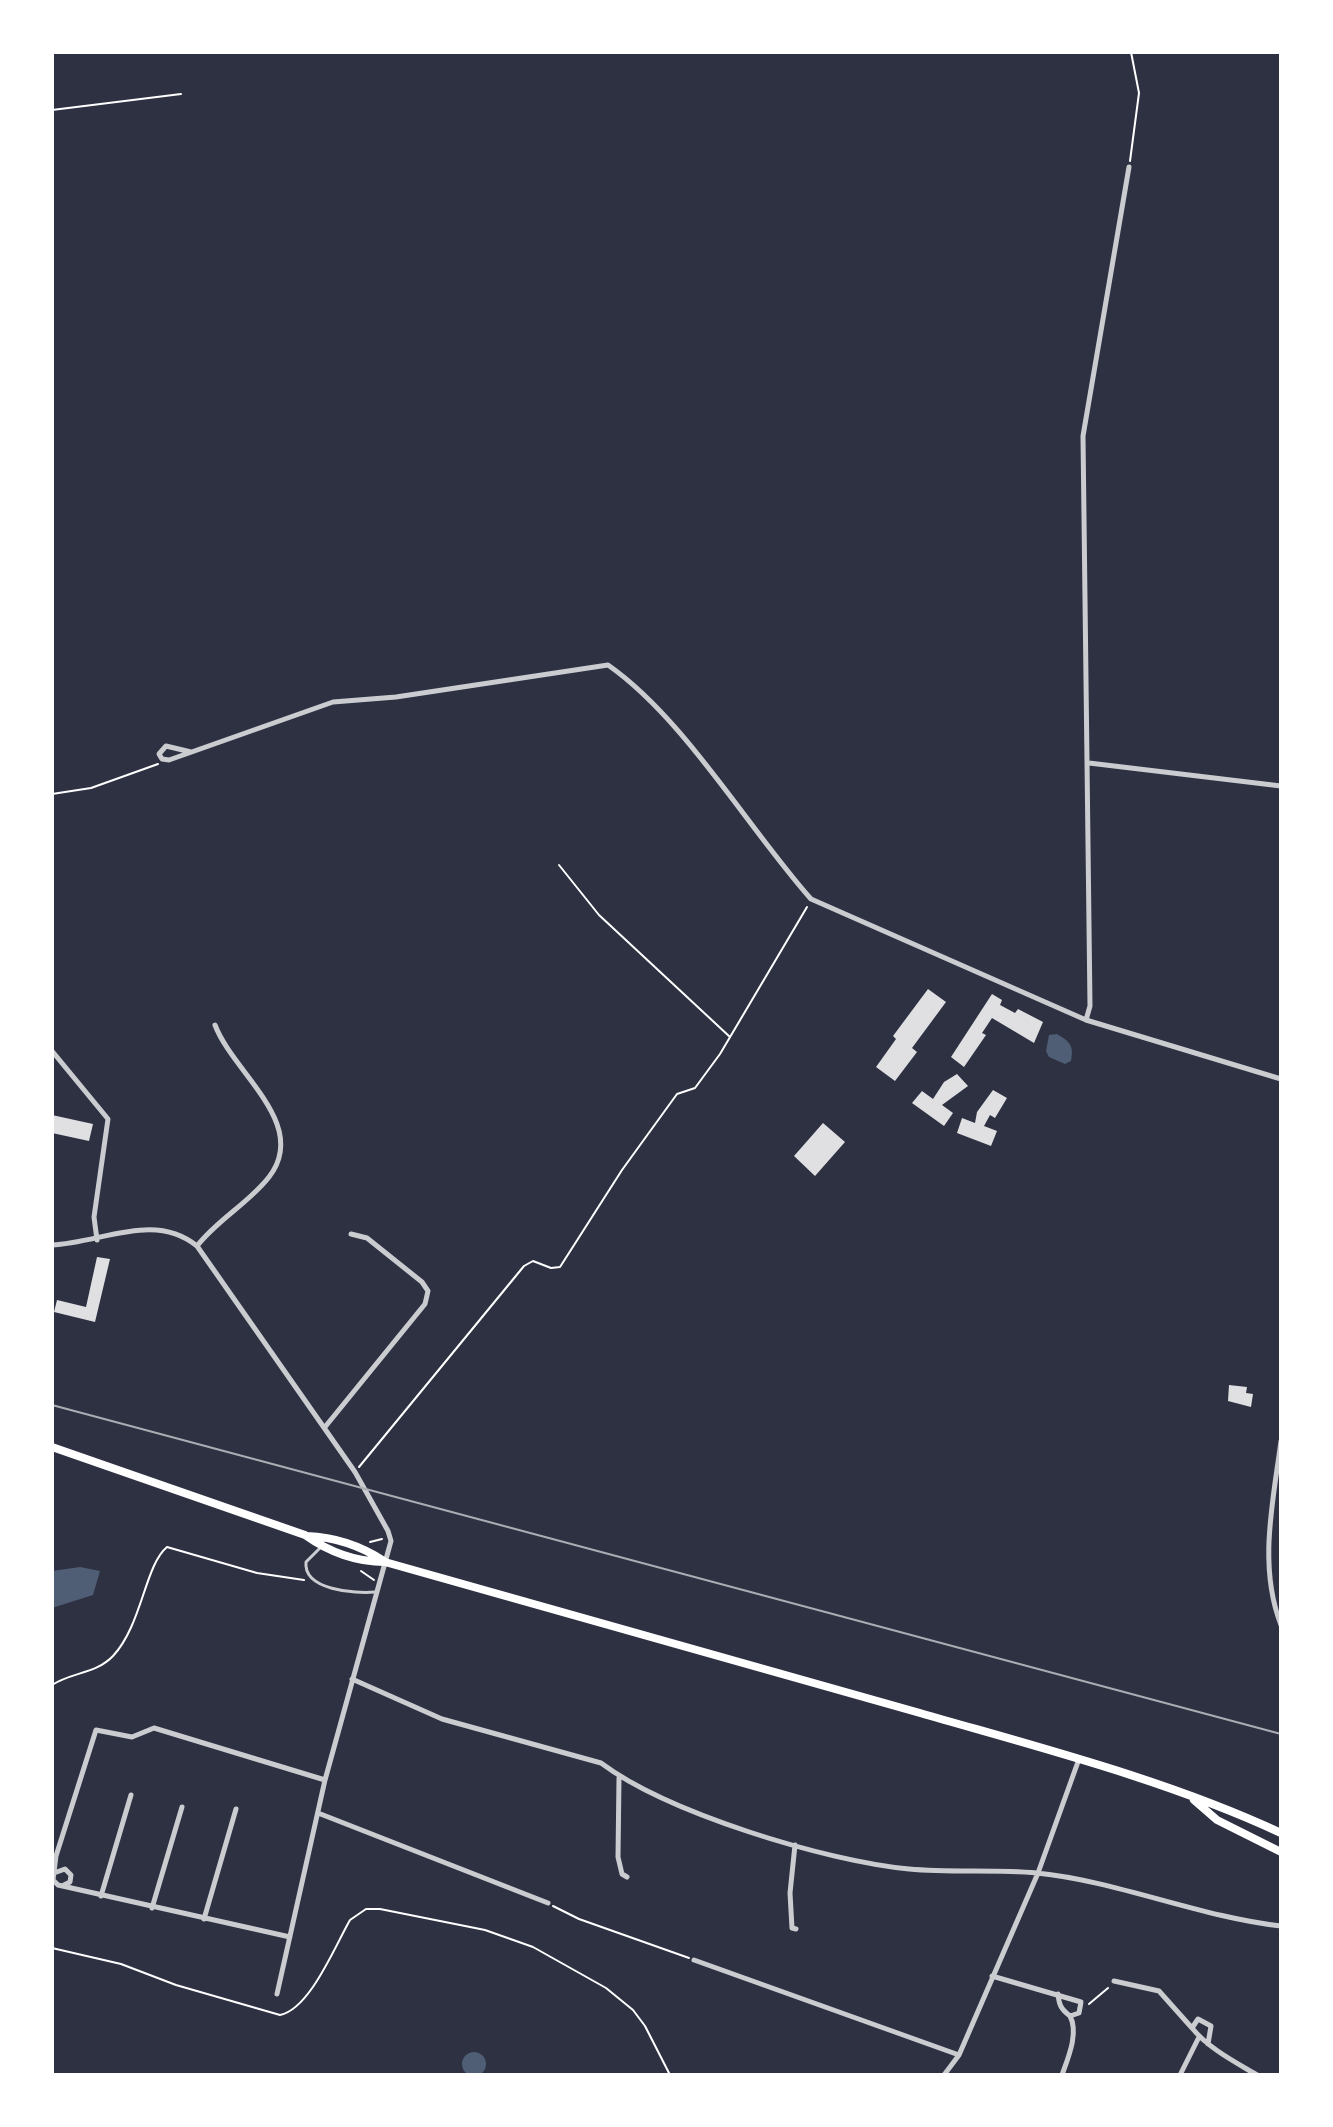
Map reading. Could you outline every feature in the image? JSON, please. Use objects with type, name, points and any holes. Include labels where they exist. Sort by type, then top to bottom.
[{"type":"main road","points":[[52,1447],[305,1535],[367,1550],[385,1562]]},
{"type":"main road","points":[[305,1535],[321,1547],[364,1562],[385,1562],[1079,1759],[1193,1799],[1224,1806],[1281,1833]]},
{"type":"main road","points":[[1193,1799],[1217,1820],[1281,1852]]},
{"type":"street","points":[[1086,1020],[1090,1006],[1089,763],[1083,436],[1129,167]]},
{"type":"street","points":[[191,752],[163,747],[159,756],[167,761],[333,702],[396,697],[608,665],[672,725],[782,868],[811,899],[1086,1020],[1281,1079]]},
{"type":"street","points":[[1089,763],[1281,786]]},
{"type":"street","points":[[197,1246],[269,1178],[283,1146],[277,1119],[223,1046],[215,1025]]},
{"type":"street","points":[[52,1051],[108,1119],[94,1217],[97,1240]]},
{"type":"street","points":[[52,1245],[97,1240],[154,1228],[178,1233],[197,1246],[325,1427],[388,1531],[391,1541],[325,1780],[277,1994]]},
{"type":"street","points":[[325,1427],[425,1304],[428,1291],[422,1282],[367,1238],[351,1234]]},
{"type":"street","points":[[1281,1445],[1268,1552],[1271,1594],[1281,1625]]},
{"type":"street","points":[[352,1679],[442,1719],[601,1763],[619,1778],[728,1823],[795,1845],[903,1868],[1038,1873],[1281,1926]]},
{"type":"street","points":[[290,1937],[61,1886],[55,1883],[56,1856],[96,1730],[132,1737],[154,1728],[325,1780]]},
{"type":"street","points":[[944,2075],[959,2055],[1038,1873],[1079,1759]]},
{"type":"street","points":[[619,1778],[618,1857],[622,1874],[627,1877]]},
{"type":"street","points":[[101,1896],[131,1795]]},
{"type":"street","points":[[152,1908],[182,1807]]},
{"type":"street","points":[[204,1919],[236,1809]]},
{"type":"street","points":[[318,1813],[548,1903]]},
{"type":"street","points":[[795,1845],[790,1893],[792,1928],[796,1929]]},
{"type":"street","points":[[56,1856],[60,1869]]},
{"type":"street","points":[[54,1874],[60,1869]]},
{"type":"street","points":[[60,1869],[68,1871],[82,1892]]},
{"type":"street","points":[[61,1886],[71,1879]]},
{"type":"street","points":[[694,1960],[959,2055]]},
{"type":"street","points":[[992,1976],[1081,2002],[1083,2006],[1079,2013],[1070,2016]]},
{"type":"street","points":[[1114,1981],[1159,1991],[1199,2037],[1257,2075]]},
{"type":"street","points":[[1058,1994],[1060,2006],[1074,2023],[1071,2049],[1062,2075]]},
{"type":"street","points":[[1192,2028],[1198,2019],[1211,2026],[1208,2044]]},
{"type":"street","points":[[1180,2075],[1199,2037]]},
{"type":"lane","points":[[321,1547],[306,1562],[306,1572],[312,1580],[353,1591],[375,1592]]},
{"type":"path","points":[[1129,167],[1139,93],[1131,52]]},
{"type":"path","points":[[52,110],[181,94]]},
{"type":"path","points":[[52,794],[91,788],[167,761]]},
{"type":"path","points":[[559,865],[599,915],[730,1037]]},
{"type":"path","points":[[355,1472],[524,1266],[533,1261],[551,1268],[560,1267],[622,1170],[677,1094],[695,1088],[730,1037],[811,899]]},
{"type":"path","points":[[52,1685],[98,1668],[126,1641],[157,1556],[167,1547],[257,1573],[312,1580]]},
{"type":"path","points":[[360,1573],[379,1581]]},
{"type":"path","points":[[548,1903],[579,1919],[694,1960]]},
{"type":"path","points":[[52,1948],[121,1964],[176,1985],[280,2015],[294,2010],[305,1998],[350,1920],[361,1910],[380,1909],[474,1927],[533,1947],[609,1990],[643,2023],[670,2075]]},
{"type":"path","points":[[1083,2006],[1094,2002],[1114,1981]]},
{"type":"water","points":[[1057,1034],[1068,1042],[1072,1051],[1071,1061],[1065,1064],[1049,1057],[1046,1051],[1049,1035]]},
{"type":"water","points":[[80,1567],[100,1571],[93,1595],[52,1608],[52,1571]]},
{"type":"water","points":[[474,2052],[483,2055],[486,2064],[483,2073],[474,2076],[465,2073],[462,2064],[465,2055]]},
{"type":"building","points":[[928,989],[946,1002],[912,1048],[917,1052],[895,1081],[876,1067],[896,1039],[893,1036]]},
{"type":"building","points":[[992,994],[1002,1000],[1000,1005],[1015,1013],[1018,1009],[1043,1022],[1034,1043],[992,1018],[982,1033],[986,1035],[964,1067],[951,1057]]},
{"type":"building","points":[[957,1074],[968,1086],[942,1105],[953,1113],[944,1126],[912,1103],[922,1091],[933,1099],[944,1082]]},
{"type":"building","points":[[993,1090],[1007,1098],[995,1118],[990,1115],[984,1126],[997,1131],[991,1146],[957,1133],[962,1118],[975,1123],[977,1112]]},
{"type":"building","points":[[52,1115],[93,1124],[89,1141],[52,1133]]},
{"type":"building","points":[[823,1123],[845,1142],[815,1176],[794,1156]]},
{"type":"building","points":[[97,1257],[110,1259],[95,1322],[54,1312],[57,1300],[86,1307]]},
{"type":"building","points":[[1229,1385],[1247,1387],[1246,1393],[1253,1394],[1251,1407],[1228,1401]]},
{"type":"tram line","points":[[52,1405],[1281,1734]]}]
